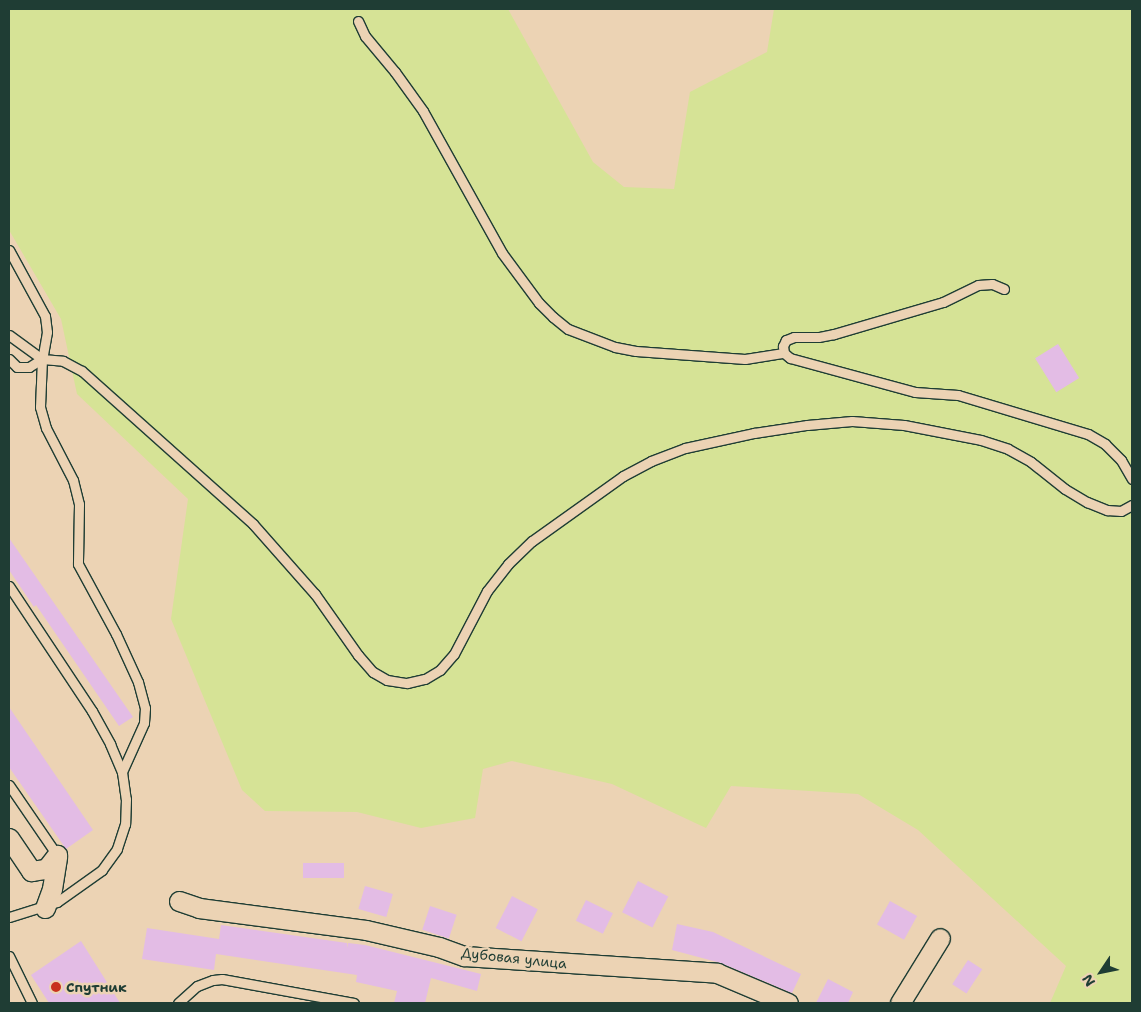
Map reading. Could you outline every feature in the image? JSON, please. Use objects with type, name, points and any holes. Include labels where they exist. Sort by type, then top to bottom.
[{"type":"street","points":[[9,838],[32,871],[46,869],[57,855]]},
{"type":"street","points":[[45,908],[52,889],[57,855]]},
{"type":"street","name":"Дубовая улица","points":[[178,901],[199,908],[366,930],[439,947],[464,956],[717,974],[788,1003]]},
{"type":"street","points":[[900,1003],[940,938]]},
{"type":"lane","points":[[358,21],[365,36],[395,72],[423,111],[502,252],[539,303],[568,329],[615,347],[636,351],[745,359],[784,353]]},
{"type":"lane","points":[[9,250],[45,316],[48,332],[42,359],[40,407],[46,428],[73,480],[79,504],[78,564],[116,634],[138,682],[145,708],[144,724],[122,772]]},
{"type":"lane","points":[[1004,289],[992,284],[978,285],[943,302],[834,334],[818,337],[794,337],[786,340],[783,346],[784,353],[790,358],[915,392],[958,395],[1088,434],[1105,444],[1121,460],[1132,479]]},
{"type":"lane","points":[[9,335],[42,359],[63,361],[82,371],[253,524],[315,594],[358,655],[373,672],[387,680],[407,683],[425,679],[440,670],[454,654],[487,591],[508,564],[532,541],[623,476],[651,461],[685,448],[754,433],[807,425],[852,421],[904,425],[981,440],[1008,449],[1031,462],[1065,489],[1087,502],[1107,510],[1121,511],[1132,505]]},
{"type":"lane","points":[[9,360],[17,367],[29,368],[42,359]]},
{"type":"lane","points":[[9,586],[92,712],[110,744],[122,772],[126,799],[125,824],[117,849],[102,870],[57,902],[45,908],[9,917]]},
{"type":"lane","points":[[9,785],[57,855]]},
{"type":"lane","points":[[9,956],[32,1003]]},
{"type":"lane","points":[[178,1003],[197,986],[222,979],[354,1003]]},
{"type":"green space","points":[[9,9],[508,9],[593,162],[624,187],[674,189],[690,92],[767,52],[774,9],[1132,9],[1132,1003],[1050,1003],[1066,966],[918,830],[858,794],[731,786],[706,828],[612,784],[512,761],[483,769],[475,818],[421,828],[357,812],[265,811],[242,790],[171,619],[188,499],[77,394],[61,319],[9,230]]},
{"type":"building","points":[[1058,344],[1079,378],[1056,392],[1035,358]]},
{"type":"building","points":[[9,538],[133,717],[119,726],[36,605],[34,607],[9,570]]},
{"type":"building","points":[[9,707],[93,830],[66,849],[9,767]]},
{"type":"building","points":[[303,863],[344,863],[344,878],[303,878]]},
{"type":"building","points":[[638,881],[668,896],[652,928],[622,912]]},
{"type":"building","points":[[365,886],[393,894],[386,917],[358,909]]},
{"type":"building","points":[[512,896],[538,909],[521,941],[496,928]]},
{"type":"building","points":[[586,900],[613,913],[603,934],[576,921]]},
{"type":"building","points":[[890,901],[917,916],[904,940],[877,925]]},
{"type":"building","points":[[430,906],[457,915],[449,938],[422,930]]},
{"type":"building","points":[[677,924],[713,932],[801,974],[792,993],[721,963],[672,950]]},
{"type":"building","points":[[221,925],[347,943],[347,948],[348,943],[365,945],[481,974],[477,991],[431,978],[425,1003],[394,1003],[397,991],[356,982],[357,975],[216,954],[214,970],[142,959],[147,928],[219,939]]},
{"type":"building","points":[[81,941],[120,1003],[49,1003],[31,975]]},
{"type":"building","points":[[968,960],[982,969],[966,994],[952,984]]},
{"type":"building","points":[[828,979],[853,992],[848,1003],[816,1003]]},
{"type":"place","name":"Спутник","points":[[56,987]]}]
